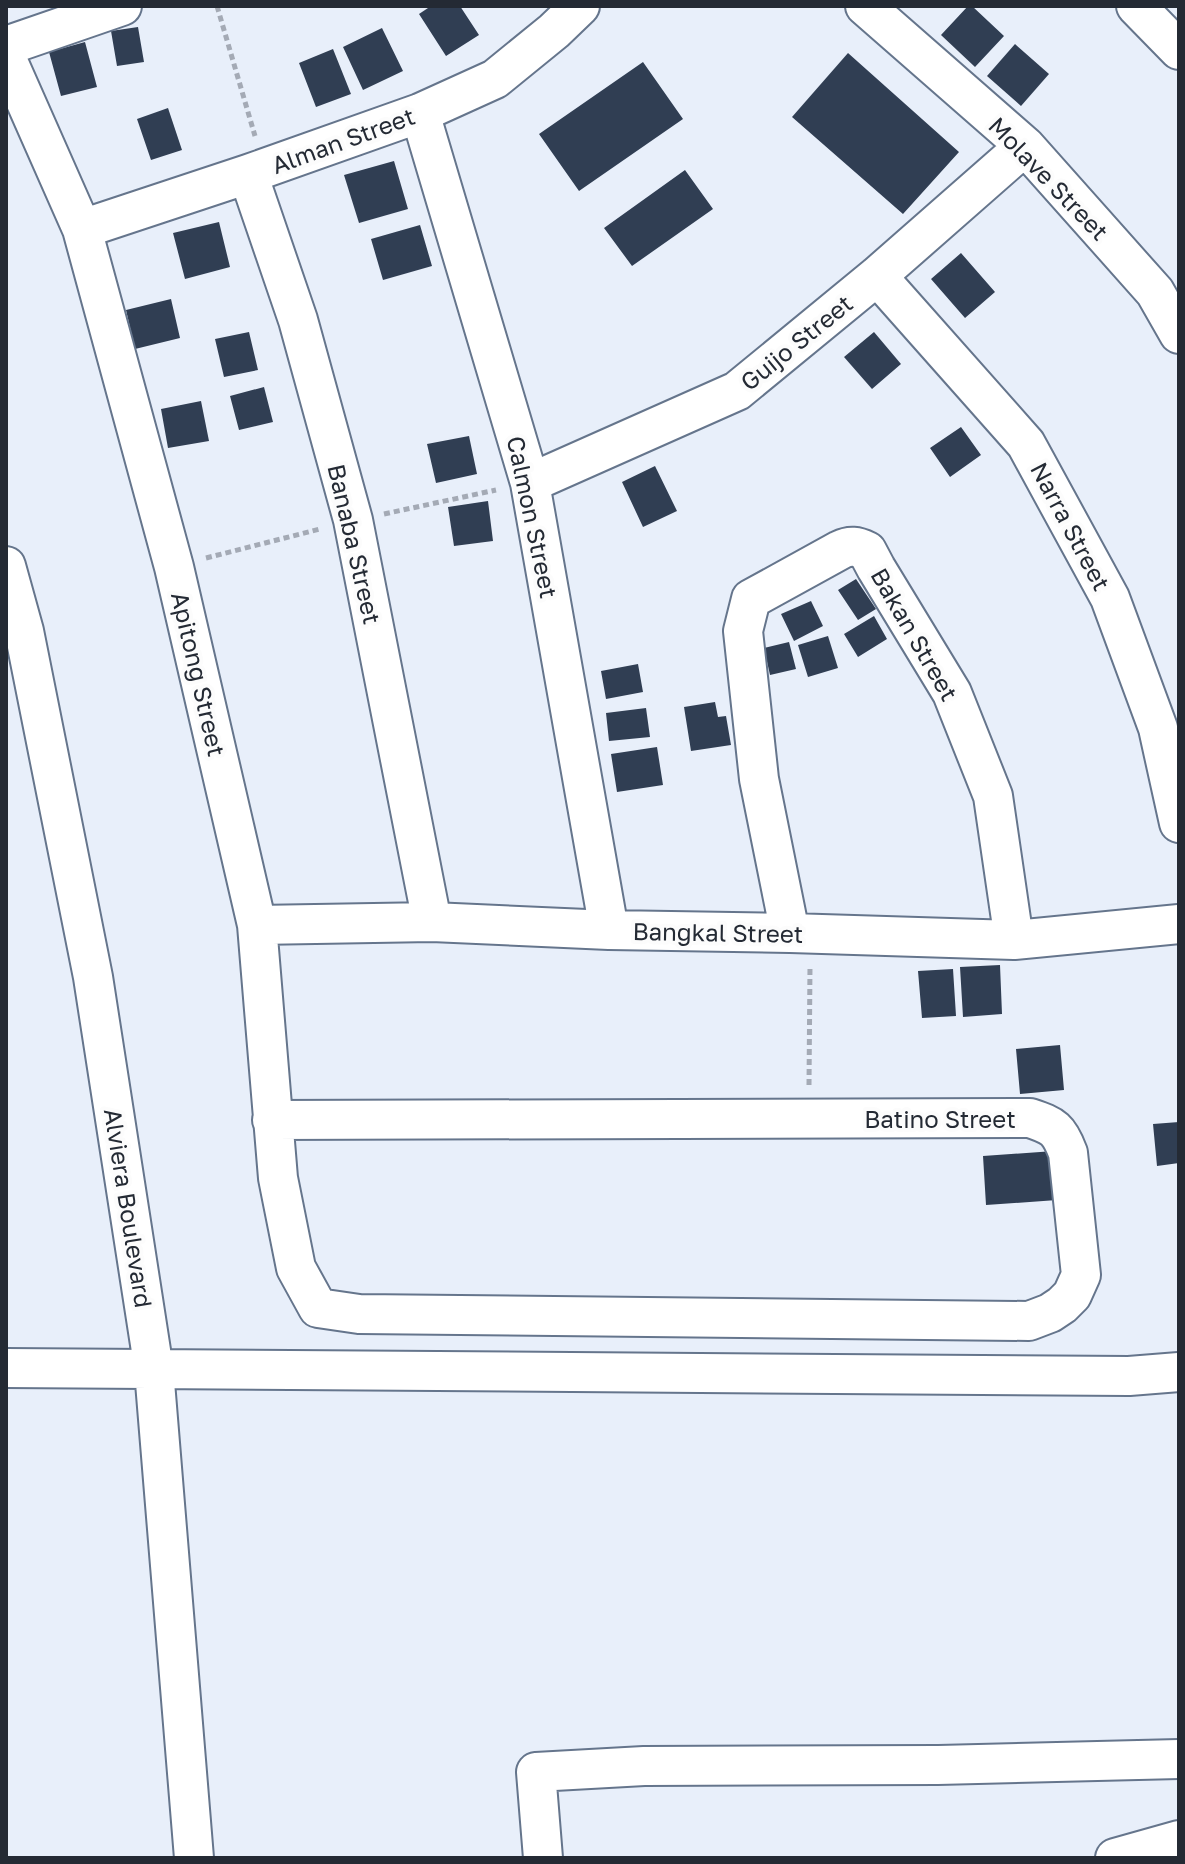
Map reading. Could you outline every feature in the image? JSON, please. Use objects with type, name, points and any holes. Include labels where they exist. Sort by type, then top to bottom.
[{"type":"street","points":[[6,46],[122,6]]},
{"type":"street","name":"Molave Street","points":[[865,6],[1025,146],[1155,292],[1179,334]]},
{"type":"street","points":[[1136,6],[1179,50]]},
{"type":"street","name":"Alman Street","points":[[82,229],[420,113],[495,79],[557,14]]},
{"type":"street","name":"Apitong Street","points":[[6,57],[82,229],[174,567],[257,925],[278,1178],[296,1268],[318,1308]]},
{"type":"street","name":"Calmon Street","points":[[420,113],[530,483],[609,930]]},
{"type":"street","name":"Guijo Street","points":[[530,483],[737,391],[877,276],[1025,146]]},
{"type":"street","name":"Banaba Street","points":[[248,174],[298,320],[353,520],[432,922]]},
{"type":"street","name":"Narra Street","points":[[877,276],[1026,444],[1110,598],[1158,728],[1179,823]]},
{"type":"street","name":"Bakan Street","points":[[800,933],[759,779],[743,631],[751,599],[847,546],[858,546],[867,551],[952,693],[993,796],[1014,940]]},
{"type":"street","name":"Alviera Boulevard","points":[[6,566],[24,631],[93,977],[154,1370],[194,1858]]},
{"type":"street","name":"Bangkal Street","points":[[257,925],[432,922],[609,930],[1014,940],[1179,924]]},
{"type":"street","name":"Batino Street","points":[[272,1120],[1030,1118],[1050,1125],[1063,1138],[1068,1153],[1081,1275],[1072,1295],[1050,1313],[1029,1321],[359,1314],[318,1308]]},
{"type":"street","points":[[6,1368],[1129,1376],[1179,1372]]},
{"type":"street","points":[[543,1858],[536,1772],[644,1766],[938,1765],[1179,1759]]},
{"type":"street","points":[[1115,1858],[1179,1840]]},
{"type":"path","points":[[217,6],[257,143],[248,174]]},
{"type":"path","points":[[800,933],[809,1119]]},
{"type":"building","points":[[431,6],[460,6],[479,35],[446,56],[419,14]]},
{"type":"building","points":[[968,6],[972,6],[1004,36],[975,67],[941,35]]},
{"type":"building","points":[[138,27],[144,62],[117,66],[111,31]]},
{"type":"building","points":[[382,28],[403,71],[363,90],[343,47]]},
{"type":"building","points":[[85,42],[97,87],[61,96],[49,52]]},
{"type":"building","points":[[1015,44],[1049,74],[1021,106],[987,76]]},
{"type":"building","points":[[333,49],[351,94],[316,107],[299,63]]},
{"type":"building","points":[[848,53],[959,152],[903,214],[792,117]]},
{"type":"building","points":[[643,62],[683,119],[579,191],[539,134]]},
{"type":"building","points":[[168,108],[182,150],[151,160],[137,119]]},
{"type":"building","points":[[394,161],[408,209],[359,223],[344,175]]},
{"type":"building","points":[[685,170],[713,209],[632,266],[604,228]]},
{"type":"building","points":[[219,222],[230,267],[185,279],[173,233]]},
{"type":"building","points":[[420,225],[432,266],[383,280],[371,239]]},
{"type":"building","points":[[961,253],[995,292],[965,318],[931,279]]},
{"type":"building","points":[[171,299],[180,338],[135,349],[126,310]]},
{"type":"building","points":[[249,332],[258,370],[224,377],[215,339]]},
{"type":"building","points":[[874,332],[901,364],[872,389],[844,357]]},
{"type":"building","points":[[264,387],[273,422],[239,430],[230,396]]},
{"type":"building","points":[[201,401],[209,441],[168,448],[161,409]]},
{"type":"building","points":[[961,427],[981,455],[950,477],[930,448]]},
{"type":"building","points":[[469,436],[477,474],[436,483],[427,444]]},
{"type":"building","points":[[655,466],[677,511],[643,527],[622,482]]},
{"type":"building","points":[[488,501],[493,541],[454,546],[448,507]]},
{"type":"building","points":[[856,579],[876,609],[858,620],[838,590]]},
{"type":"building","points":[[811,601],[823,626],[794,641],[781,614]]},
{"type":"building","points":[[874,616],[887,639],[858,657],[844,634]]},
{"type":"building","points":[[828,636],[838,668],[808,677],[798,645]]},
{"type":"building","points":[[789,642],[796,669],[770,675],[764,648]]},
{"type":"building","points":[[638,664],[643,692],[606,699],[601,671]]},
{"type":"building","points":[[715,702],[718,717],[726,716],[731,745],[691,751],[684,707]]},
{"type":"building","points":[[646,708],[650,737],[609,741],[606,713]]},
{"type":"building","points":[[657,747],[663,785],[617,792],[611,754]]},
{"type":"building","points":[[1000,965],[1002,1014],[963,1017],[960,967]]},
{"type":"building","points":[[953,969],[956,1016],[922,1018],[918,971]]},
{"type":"building","points":[[1060,1045],[1064,1090],[1020,1094],[1016,1049]]},
{"type":"building","points":[[1179,1122],[1179,1163],[1157,1166],[1153,1124]]},
{"type":"building","points":[[1054,1151],[1057,1200],[986,1205],[983,1156]]}]
